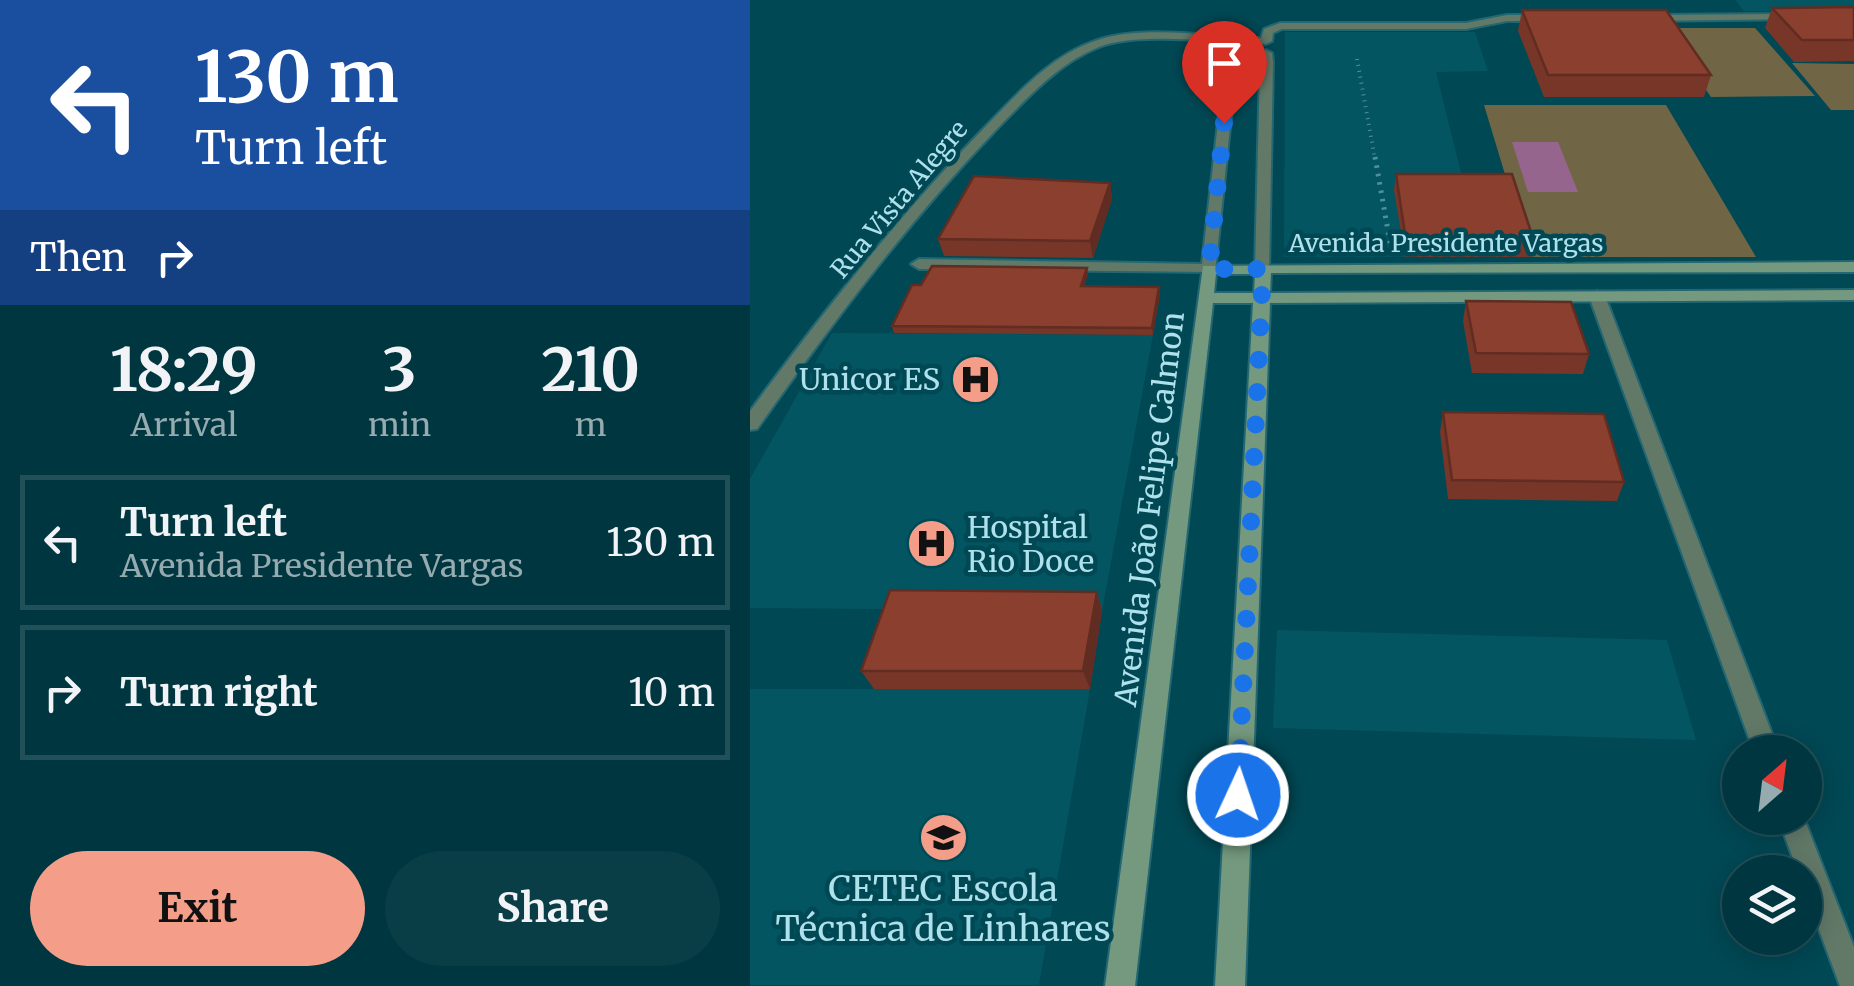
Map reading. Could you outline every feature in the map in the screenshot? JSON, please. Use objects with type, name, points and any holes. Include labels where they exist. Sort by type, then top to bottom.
[{"type":"main road","name":"Avenida Presidente Vargas","points":[[1209,269],[1854,267]]},
{"type":"main road","points":[[1544,268],[1565,275],[1597,296]]},
{"type":"main road","name":"Avenida João Felipe Calmon","points":[[1120,986],[1209,269]]},
{"type":"main road","points":[[1230,986],[1263,269]]},
{"type":"main road","name":"Avenida Presidente Vargas","points":[[1206,298],[1854,294]]},
{"type":"street","points":[[1500,0],[1507,18]]},
{"type":"street","points":[[1714,0],[1729,18]]},
{"type":"street","points":[[1636,18],[1818,17]]},
{"type":"street","points":[[1263,269],[1268,30],[1280,26],[1466,26],[1507,18],[1562,18]]},
{"type":"street","name":"Rua Vista Alegre","points":[[750,424],[814,334],[1001,114],[1084,48],[1114,41],[1266,41]]},
{"type":"street","name":"Avenida João Felipe Calmon","points":[[1209,269],[1228,87],[1242,71],[1266,62]]},
{"type":"street","name":"Avenida Presidente Vargas","points":[[918,264],[1209,269]]},
{"type":"street","points":[[1597,296],[1761,735]]},
{"type":"street","points":[[1798,835],[1854,985]]},
{"type":"path","points":[[1357,59],[1395,268]]},
{"type":"shaded area","points":[[1735,0],[1854,0],[1854,12],[1744,11]]},
{"type":"shaded area","points":[[1663,28],[1755,28],[1815,96],[1711,97]]},
{"type":"shaded area","points":[[1285,32],[1475,32],[1488,71],[1436,72],[1465,189],[1395,190],[1405,257],[1284,257]]},
{"type":"shaded area","points":[[1792,63],[1854,64],[1854,110],[1831,110]]},
{"type":"shaded area","points":[[1484,105],[1666,105],[1756,257],[1530,257]]},
{"type":"shaded area","points":[[1512,142],[1558,142],[1578,192],[1528,192]]},
{"type":"shaded area","name":"Hospital Rio Doce","points":[[832,333],[1153,335],[1102,611],[750,608],[750,479]]},
{"type":"shaded area","points":[[1277,630],[1667,640],[1696,740],[1273,728]]},
{"type":"shaded area","name":"CETEC Escola Técnica de Linhares","points":[[750,689],[1090,689],[1039,985],[750,985]]},
{"type":"building","points":[[1854,7],[1854,40],[1802,40],[1772,8]]},
{"type":"building","points":[[1522,10],[1666,10],[1711,75],[1548,75]]},
{"type":"building","points":[[1396,174],[1512,174],[1534,241],[1406,241]]},
{"type":"building","points":[[974,176],[1110,183],[1090,241],[938,239]]},
{"type":"building","points":[[932,266],[1087,268],[1081,286],[1159,287],[1152,328],[892,326],[912,285],[921,285]]},
{"type":"building","points":[[1466,301],[1571,302],[1589,354],[1476,353]]},
{"type":"building","points":[[1443,412],[1604,414],[1624,482],[1452,480]]},
{"type":"building","points":[[890,590],[1097,592],[1083,671],[861,671]]},
{"type":"place","name":"Unicor ES","points":[[975,379]]},
{"type":"place","name":"Hospital Rio Doce","points":[[932,544]]},
{"type":"place","name":"CETEC Escola Técnica de Linhares","points":[[943,837]]},
{"type":"route","points":[[1224,123],[1209,269],[1263,269],[1238,795]]}]
